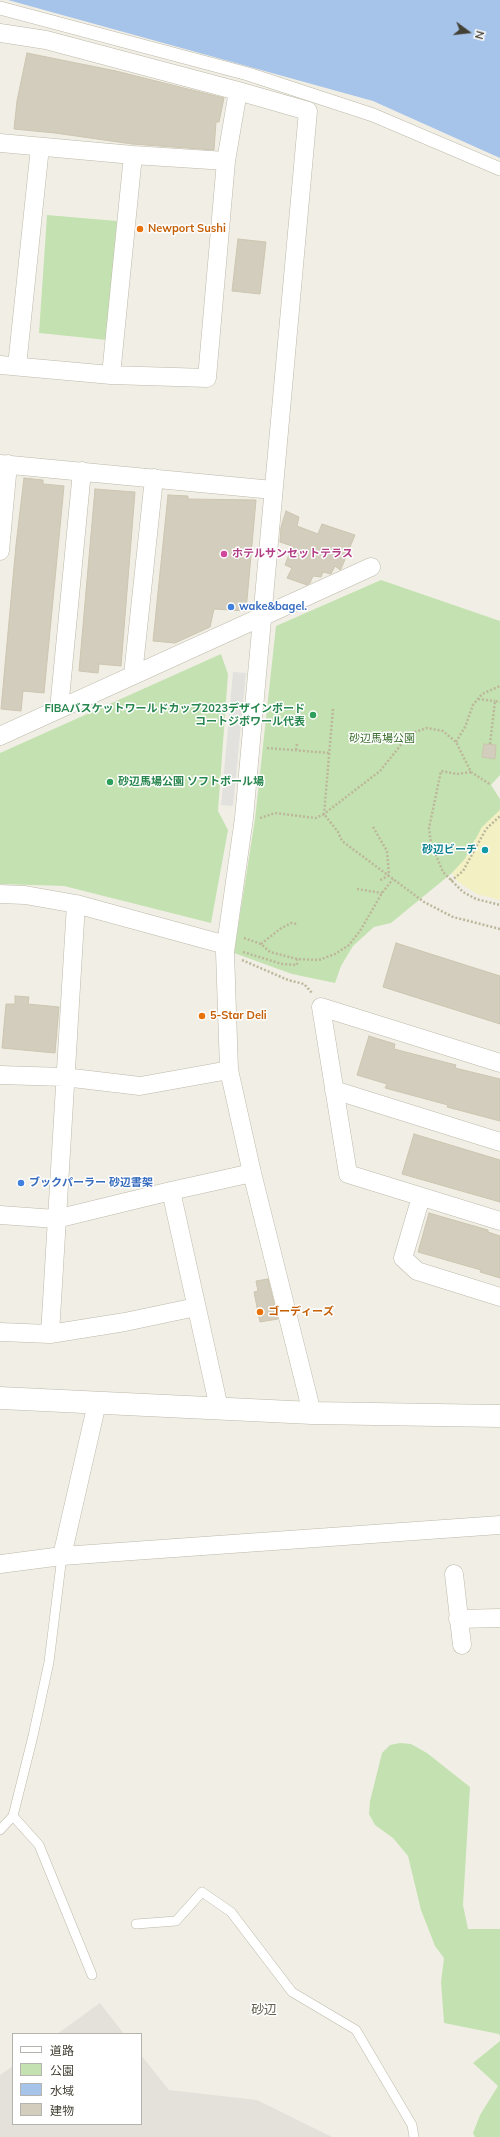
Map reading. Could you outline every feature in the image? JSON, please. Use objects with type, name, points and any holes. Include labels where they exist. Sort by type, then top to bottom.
[{"type":"street","points":[[0,8],[248,74],[374,115],[500,169]]},
{"type":"street","points":[[0,33],[46,40],[308,111],[251,746],[231,945],[229,1070],[252,1173],[312,1413]]},
{"type":"street","points":[[40,147],[9,366],[111,375],[207,378],[226,161],[238,91]]},
{"type":"street","points":[[0,143],[133,155],[226,161]]},
{"type":"street","points":[[111,375],[133,155]]},
{"type":"street","points":[[0,551],[4,464],[273,490]]},
{"type":"street","points":[[59,709],[82,471]]},
{"type":"street","points":[[133,675],[154,478]]},
{"type":"street","points":[[0,736],[262,618],[371,567]]},
{"type":"street","points":[[0,894],[25,895],[76,904],[231,945]]},
{"type":"street","points":[[50,1334],[64,1078],[76,904]]},
{"type":"street","points":[[500,1063],[321,1007],[348,1174],[500,1221]]},
{"type":"street","points":[[0,1075],[64,1078],[140,1086],[229,1070]]},
{"type":"street","points":[[334,1090],[500,1142]]},
{"type":"street","points":[[0,1215],[56,1218],[252,1173]]},
{"type":"street","points":[[171,1191],[218,1408]]},
{"type":"street","points":[[421,1197],[403,1258],[417,1270],[500,1297]]},
{"type":"street","points":[[0,1332],[50,1334],[125,1322],[196,1307]]},
{"type":"street","points":[[0,1398],[312,1413],[500,1416]]},
{"type":"street","points":[[62,1556],[97,1403]]},
{"type":"street","points":[[0,1564],[62,1556],[500,1525]]},
{"type":"street","points":[[454,1574],[462,1645]]},
{"type":"street","points":[[458,1619],[500,1618]]},
{"type":"lane","points":[[0,1830],[13,1816],[49,1662],[62,1556]]},
{"type":"lane","points":[[13,1816],[39,1845],[92,1975]]},
{"type":"lane","points":[[136,1924],[176,1921],[202,1892],[231,1912],[292,1992],[356,2030],[412,2125],[414,2137]]},
{"type":"path","points":[[456,742],[478,699],[482,694],[500,686]]},
{"type":"path","points":[[478,699],[500,702]]},
{"type":"path","points":[[490,744],[495,701]]},
{"type":"path","points":[[333,709],[324,814],[338,832],[342,841],[424,902],[453,916],[500,929]]},
{"type":"path","points":[[244,818],[258,819],[275,813],[316,818],[324,814],[380,771],[404,740],[415,732],[427,728],[443,731],[456,742],[471,772],[491,785]]},
{"type":"path","points":[[296,750],[297,744]]},
{"type":"path","points":[[251,746],[330,753]]},
{"type":"path","points":[[471,772],[457,774],[441,771],[429,828],[431,843],[437,861],[443,872],[463,892],[476,899],[500,905]]},
{"type":"path","points":[[451,881],[463,871],[486,829],[500,816]]},
{"type":"path","points":[[373,827],[387,851],[389,875]]},
{"type":"path","points":[[379,881],[389,875]]},
{"type":"path","points":[[260,944],[270,952],[298,959],[319,960],[335,954],[349,945],[360,931],[382,893],[394,879]]},
{"type":"path","points":[[357,889],[382,893]]},
{"type":"path","points":[[231,945],[260,944],[280,929],[291,923],[298,924]]},
{"type":"path","points":[[231,945],[246,954],[276,963],[296,965],[298,959]]},
{"type":"path","points":[[231,945],[288,980],[304,984],[321,1007]]},
{"type":"shaded area","points":[[233,672],[246,673],[233,806],[221,805]]},
{"type":"shaded area","points":[[100,2003],[123,2033],[58,2033]]},
{"type":"shaded area","points":[[142,2056],[169,2090],[257,2100],[332,2137],[0,2137],[0,2075],[12,2067],[12,2125],[142,2125]]},
{"type":"green space","points":[[47,215],[117,221],[107,340],[39,333]]},
{"type":"green space","name":"砂辺馬場公園","points":[[381,580],[500,621],[500,775],[491,785],[500,799],[500,810],[474,841],[465,859],[452,873],[391,923],[374,927],[353,946],[341,966],[335,983],[292,974],[234,953],[255,819],[276,626]]},
{"type":"green space","name":"砂辺馬場公園 ソフトボール場","points":[[221,654],[228,674],[218,811],[228,830],[211,923],[64,886],[0,884],[0,753]]},
{"type":"green space","points":[[400,1743],[411,1744],[427,1753],[470,1787],[463,1905],[468,1929],[500,1929],[500,2036],[499,2034],[444,2023],[441,1982],[444,1958],[435,1946],[421,1910],[408,1856],[393,1838],[375,1825],[369,1814],[370,1801],[382,1753],[390,1745]]},
{"type":"green space","points":[[500,2041],[500,2137],[475,2137],[473,2133],[480,2115],[498,2086],[473,2063]]},
{"type":"sand","name":"砂辺ビーチ","points":[[500,810],[500,900],[477,894],[458,882],[452,873],[465,859],[482,827]]},
{"type":"water","points":[[8,0],[500,0],[500,158],[373,101]]},
{"type":"building","points":[[27,53],[116,71],[224,98],[219,122],[216,122],[214,150],[132,144],[55,133],[14,129],[17,101]]},
{"type":"building","points":[[238,239],[266,242],[260,294],[232,291]]},
{"type":"building","points":[[24,478],[43,480],[43,484],[64,486],[44,693],[23,691],[21,711],[1,709],[16,545]]},
{"type":"building","points":[[95,489],[135,492],[121,666],[99,664],[98,673],[79,671]]},
{"type":"building","points":[[168,495],[188,496],[188,499],[256,500],[246,611],[214,609],[210,627],[175,643],[153,641]]},
{"type":"building","points":[[286,511],[299,517],[297,526],[318,534],[322,524],[355,535],[340,570],[335,566],[331,574],[323,572],[321,577],[313,576],[310,583],[307,585],[287,578],[292,568],[285,565],[292,546],[280,542],[281,527]]},
{"type":"building","points":[[484,744],[496,745],[495,759],[482,757]]},
{"type":"building","points":[[396,943],[500,976],[500,1024],[383,987]]},
{"type":"building","points":[[15,996],[29,997],[28,1004],[59,1007],[55,1053],[2,1048],[6,1004],[15,1004]]},
{"type":"building","points":[[369,1036],[395,1044],[394,1049],[456,1065],[455,1068],[500,1079],[500,1121],[385,1088],[387,1084],[357,1075]]},
{"type":"building","points":[[414,1134],[500,1160],[500,1202],[402,1174]]},
{"type":"building","points":[[429,1213],[488,1230],[488,1232],[500,1236],[500,1278],[480,1272],[481,1270],[418,1252]]},
{"type":"building","points":[[268,1279],[278,1319],[260,1322],[254,1292],[258,1291],[256,1281]]},
{"type":"place","name":"Newport Sushi","points":[[140,229]]},
{"type":"place","name":"ホテルサンセットテラス","points":[[224,554]]},
{"type":"place","name":"wake&bagel.","points":[[231,607]]},
{"type":"place","name":"FIBAバスケットワールドカップ2023デザインボード コートジボワール代表","points":[[313,715]]},
{"type":"place","name":"砂辺馬場公園 ソフトボール場","points":[[110,782]]},
{"type":"place","name":"砂辺ビーチ","points":[[485,850]]},
{"type":"place","name":"5-Star Deli","points":[[202,1016]]},
{"type":"place","name":"ブックパーラー 砂辺書架","points":[[21,1183]]},
{"type":"place","name":"ゴーディーズ","points":[[260,1312]]},
{"type":"district","name":"砂辺","points":[[264,2010]]}]
